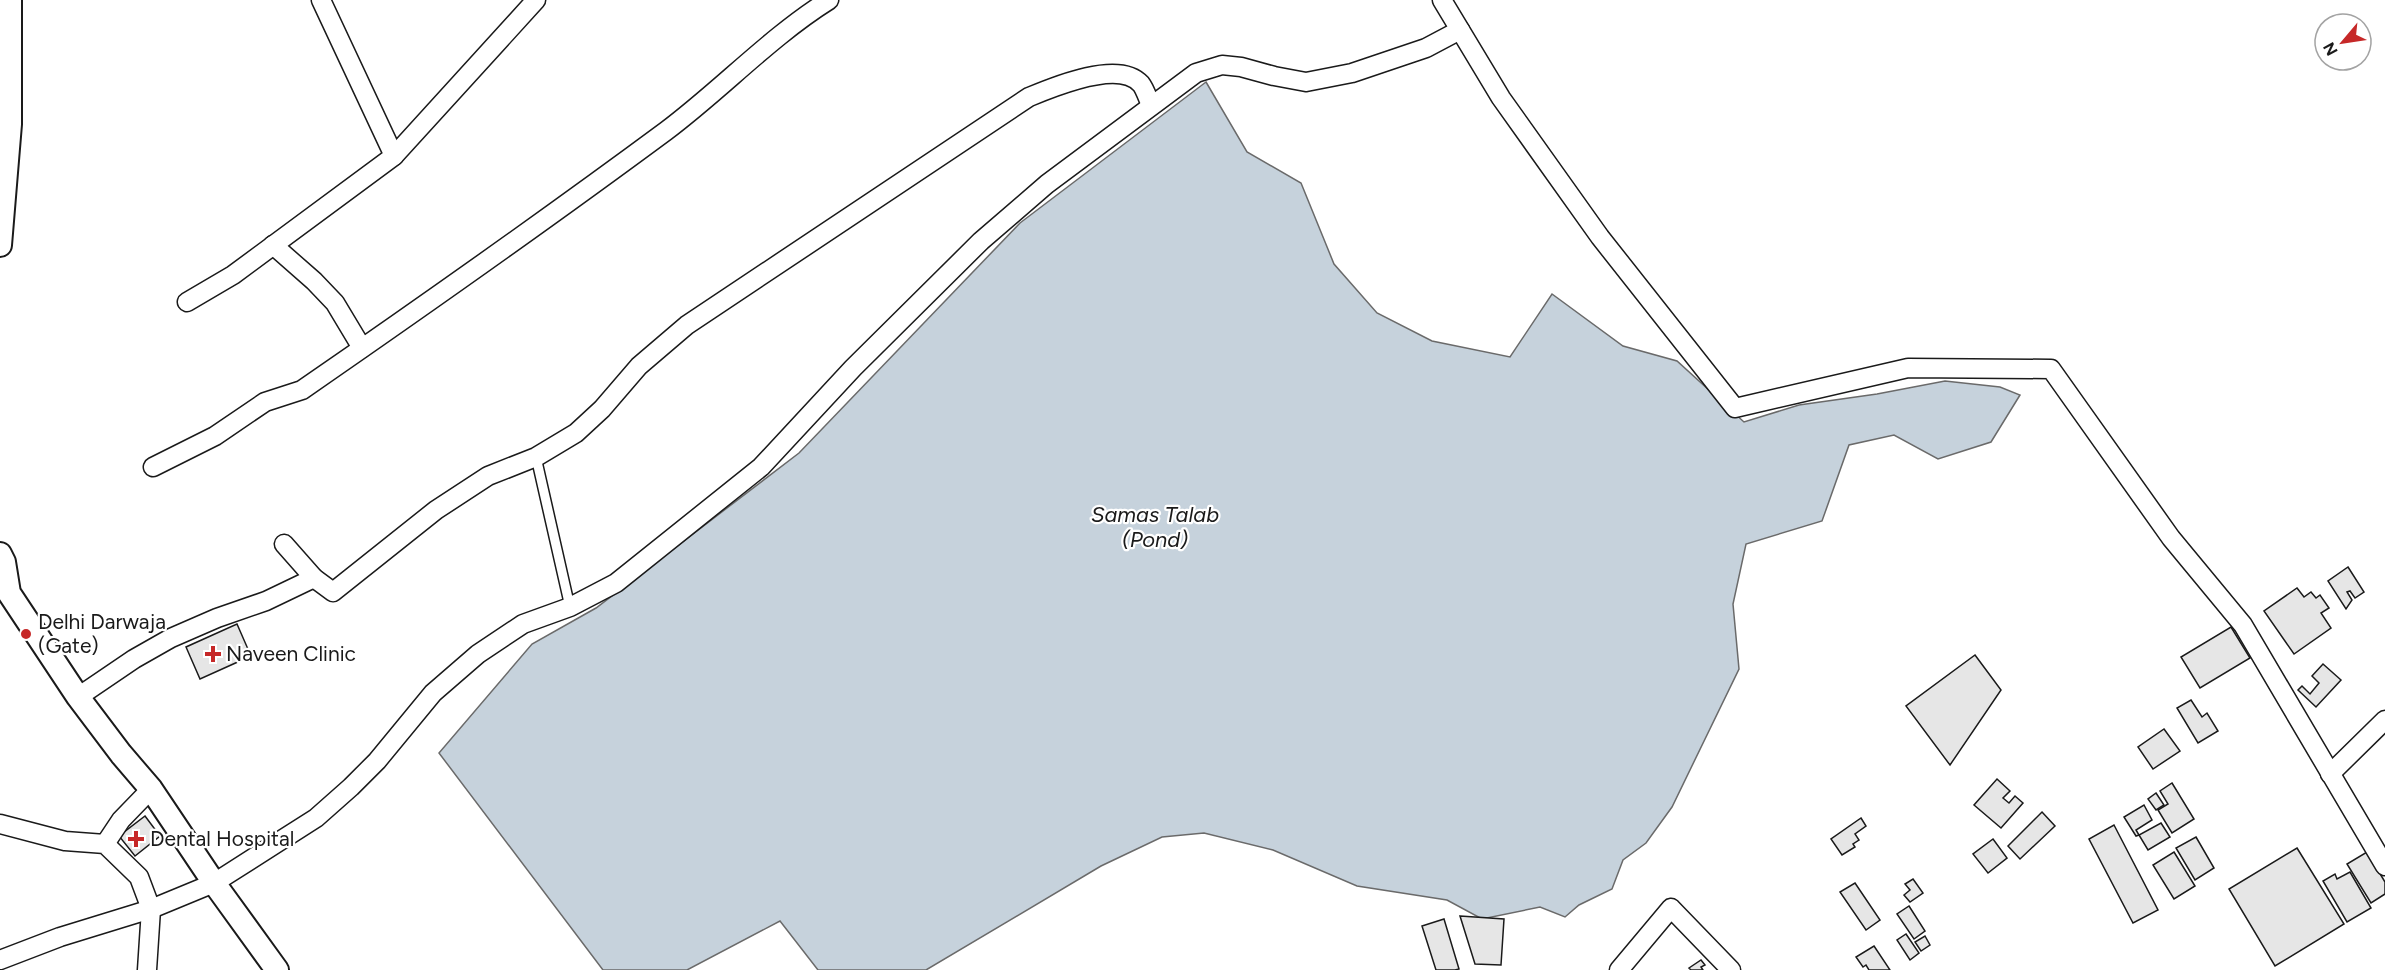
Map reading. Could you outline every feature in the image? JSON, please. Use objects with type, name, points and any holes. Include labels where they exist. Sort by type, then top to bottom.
[{"type":"street","points":[[0,245],[10,0]]},
{"type":"street","points":[[321,0],[394,156]]},
{"type":"street","points":[[187,302],[233,275],[394,156],[536,0]]},
{"type":"street","points":[[153,467],[215,436],[266,402],[302,390],[667,130],[730,80],[796,21],[830,0]]},
{"type":"street","points":[[1442,0],[1501,98],[1600,237],[1735,408],[1908,368],[2051,369],[2171,538],[2243,625],[2385,866]]},
{"type":"street","points":[[0,960],[60,937],[151,909],[214,883],[316,818],[377,761],[433,693],[478,654],[523,624],[570,607],[616,583],[762,467],[853,368],[981,241],[1047,184],[1196,73],[1222,65],[1241,67],[1306,82],[1352,74],[1426,48],[1460,30]]},
{"type":"street","points":[[284,544],[314,578],[333,592],[436,510],[488,476],[536,457],[576,433],[602,409],[639,366],[687,325],[1029,97],[1067,81],[1102,75],[1126,76],[1140,83],[1151,105]]},
{"type":"street","points":[[273,245],[335,303],[362,348]]},
{"type":"street","points":[[2,558],[9,593],[78,697],[151,789],[214,883],[278,970]]},
{"type":"street","points":[[78,697],[134,659],[171,638],[217,618],[266,601],[314,578]]},
{"type":"street","points":[[2330,774],[2385,722]]},
{"type":"street","points":[[105,844],[121,820],[151,789]]},
{"type":"street","points":[[0,824],[65,841],[105,844],[139,877],[151,909],[147,970]]},
{"type":"street","points":[[1619,970],[1671,908],[1731,970]]},
{"type":"lane","points":[[536,457],[570,607]]},
{"type":"water","name":"Samas Talab (Pond)","points":[[1206,82],[1247,152],[1301,183],[1334,264],[1377,313],[1432,341],[1510,357],[1552,294],[1623,346],[1677,361],[1744,422],[1799,405],[1945,381],[2000,387],[2020,395],[1991,442],[1938,459],[1894,435],[1849,445],[1822,521],[1746,544],[1733,604],[1739,669],[1672,807],[1646,843],[1623,860],[1612,889],[1579,905],[1565,917],[1540,907],[1482,919],[1447,900],[1357,886],[1273,850],[1204,833],[1162,837],[1101,866],[926,970],[818,970],[780,921],[687,970],[603,970],[439,753],[532,644],[596,608],[799,453],[1020,223]]},
{"type":"building","points":[[2348,567],[2364,592],[2355,598],[2350,591],[2347,592],[2352,600],[2346,609],[2328,581]]},
{"type":"building","points":[[2297,588],[2304,597],[2311,592],[2316,598],[2320,595],[2329,608],[2321,613],[2331,628],[2294,654],[2264,611]]},
{"type":"building","points":[[237,624],[251,656],[200,679],[186,647]]},
{"type":"building","points":[[2231,627],[2250,658],[2200,688],[2181,657]]},
{"type":"building","points":[[1975,655],[2001,690],[1950,765],[1906,706]]},
{"type":"building","points":[[2323,664],[2341,680],[2316,707],[2298,690],[2302,686],[2310,694],[2319,683],[2312,676]]},
{"type":"building","points":[[2191,700],[2202,717],[2207,713],[2218,731],[2198,743],[2177,708]]},
{"type":"building","points":[[2164,729],[2180,751],[2153,769],[2138,747]]},
{"type":"building","points":[[1997,779],[2010,791],[2003,798],[2009,803],[2015,796],[2023,803],[2001,828],[1974,805]]},
{"type":"building","points":[[2172,783],[2194,819],[2172,833],[2158,810],[2168,804],[2160,791]]},
{"type":"building","points":[[2156,793],[2164,805],[2156,810],[2148,799]]},
{"type":"building","points":[[2144,805],[2152,820],[2136,830],[2139,835],[2136,836],[2124,817]]},
{"type":"building","points":[[2042,812],[2055,826],[2020,859],[2008,846]]},
{"type":"building","points":[[145,816],[160,836],[135,856],[119,836]]},
{"type":"building","points":[[1861,818],[1866,826],[1855,834],[1859,840],[1853,844],[1855,847],[1842,855],[1831,839]]},
{"type":"building","points":[[2161,823],[2170,837],[2148,850],[2139,835]]},
{"type":"building","points":[[2114,825],[2158,910],[2133,923],[2089,839]]},
{"type":"building","points":[[2196,837],[2214,868],[2195,880],[2176,848]]},
{"type":"building","points":[[1993,839],[2007,858],[1988,873],[1973,854]]},
{"type":"building","points":[[2297,848],[2344,924],[2275,966],[2229,889]]},
{"type":"building","points":[[2174,852],[2195,886],[2174,899],[2153,865]]},
{"type":"building","points":[[2367,852],[2385,882],[2385,894],[2371,903],[2347,864]]},
{"type":"building","points":[[2350,872],[2371,908],[2347,922],[2323,881],[2335,874],[2337,879]]},
{"type":"building","points":[[1913,879],[1923,893],[1910,902],[1904,895],[1910,890],[1905,884]]},
{"type":"building","points":[[1855,883],[1880,920],[1866,930],[1840,892]]},
{"type":"building","points":[[1909,906],[1925,931],[1914,939],[1897,914]]},
{"type":"building","points":[[1460,916],[1504,919],[1501,965],[1475,964]]},
{"type":"building","points":[[1444,919],[1459,969],[1436,970],[1422,926]]},
{"type":"building","points":[[1906,934],[1919,953],[1910,960],[1897,940]]},
{"type":"building","points":[[1925,936],[1930,945],[1921,951],[1915,942]]},
{"type":"building","points":[[1874,946],[1890,970],[1869,970],[1866,965],[1863,967],[1856,957]]},
{"type":"building","points":[[1701,960],[1705,965],[1701,967],[1703,970],[1689,968]]},
{"type":"place","name":"Delhi Darwaja (Gate)","points":[[26,634]]},
{"type":"place","name":"Naveen Clinic","points":[[213,654]]},
{"type":"place","name":"Dental Hospital","points":[[136,839]]}]
